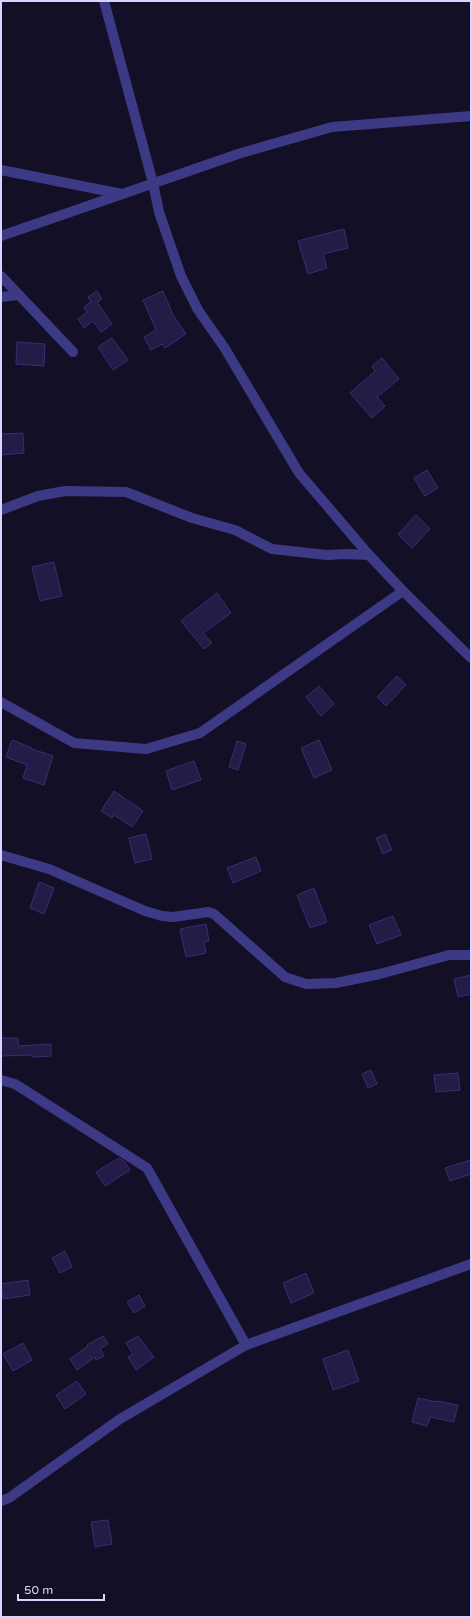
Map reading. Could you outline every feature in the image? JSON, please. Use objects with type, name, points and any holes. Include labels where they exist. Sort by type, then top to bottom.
[{"type":"street","points":[[104,1],[153,183],[159,212],[181,276],[198,310],[224,347],[300,473],[369,556],[471,658]]},
{"type":"street","points":[[1,236],[241,153],[332,127],[471,116]]},
{"type":"street","points":[[1,170],[122,194]]},
{"type":"street","points":[[1,276],[73,352]]},
{"type":"street","points":[[1,297],[19,295]]},
{"type":"street","points":[[1,510],[38,496],[65,491],[126,492],[192,518],[235,530],[272,548],[326,555],[346,554],[369,556]]},
{"type":"street","points":[[1,702],[74,743],[146,749],[200,733],[403,591]]},
{"type":"street","points":[[1,855],[49,869],[145,911],[162,916],[173,917],[208,912],[214,914],[285,977],[306,984],[336,982],[380,974],[449,956],[471,955]]},
{"type":"street","points":[[1,1080],[15,1084],[147,1168],[246,1345]]},
{"type":"street","points":[[1,1501],[9,1498],[120,1419],[246,1345],[471,1264]]},
{"type":"building","points":[[344,229],[348,248],[323,254],[327,268],[308,274],[298,241]]},
{"type":"building","points":[[97,291],[102,299],[97,302],[112,324],[101,332],[93,321],[84,328],[78,319],[87,312],[84,307],[91,302],[88,297]]},
{"type":"building","points":[[163,291],[173,315],[186,334],[165,348],[162,344],[151,350],[144,337],[156,330],[143,300]]},
{"type":"building","points":[[112,338],[128,360],[113,370],[98,347]]},
{"type":"building","points":[[17,342],[45,344],[44,366],[16,364]]},
{"type":"building","points":[[382,358],[399,379],[377,397],[385,406],[372,418],[350,393],[375,371],[372,366]]},
{"type":"building","points":[[23,433],[24,453],[1,455],[1,434]]},
{"type":"building","points":[[427,470],[438,488],[425,496],[414,478]]},
{"type":"building","points":[[416,515],[430,529],[412,548],[398,534]]},
{"type":"building","points":[[54,562],[62,596],[40,601],[32,567]]},
{"type":"building","points":[[217,593],[231,613],[203,633],[212,643],[204,649],[181,621]]},
{"type":"building","points":[[397,676],[406,685],[386,706],[377,697]]},
{"type":"building","points":[[319,686],[334,704],[321,716],[306,697]]},
{"type":"building","points":[[12,740],[53,756],[44,785],[23,778],[27,765],[6,757]]},
{"type":"building","points":[[319,740],[332,770],[314,778],[301,748]]},
{"type":"building","points":[[237,741],[246,744],[238,770],[229,767]]},
{"type":"building","points":[[194,761],[201,780],[172,790],[166,771]]},
{"type":"building","points":[[114,791],[143,811],[132,827],[114,815],[112,818],[101,811]]},
{"type":"building","points":[[146,834],[152,859],[135,863],[129,838]]},
{"type":"building","points":[[385,834],[392,850],[383,854],[376,838]]},
{"type":"building","points":[[256,857],[261,871],[233,883],[227,868]]},
{"type":"building","points":[[39,882],[54,888],[44,914],[30,908]]},
{"type":"building","points":[[314,888],[327,922],[310,928],[297,895]]},
{"type":"building","points":[[393,916],[401,935],[377,944],[369,925]]},
{"type":"building","points":[[206,924],[209,941],[204,942],[206,953],[186,957],[180,929]]},
{"type":"building","points":[[471,975],[471,994],[458,997],[454,979]]},
{"type":"building","points":[[1,1038],[18,1038],[18,1046],[51,1044],[51,1056],[1,1056]]},
{"type":"building","points":[[371,1070],[377,1084],[368,1088],[362,1074]]},
{"type":"building","points":[[458,1073],[460,1090],[436,1092],[434,1075]]},
{"type":"building","points":[[119,1158],[124,1161],[130,1170],[105,1186],[96,1172]]},
{"type":"building","points":[[471,1160],[471,1174],[450,1181],[445,1168]]},
{"type":"building","points":[[65,1251],[72,1267],[60,1273],[52,1258]]},
{"type":"building","points":[[306,1273],[314,1293],[291,1303],[283,1283]]},
{"type":"building","points":[[28,1280],[30,1295],[3,1299],[1,1284]]},
{"type":"building","points":[[139,1295],[145,1306],[134,1313],[127,1302]]},
{"type":"building","points":[[103,1336],[108,1344],[100,1349],[104,1356],[96,1360],[95,1357],[77,1370],[70,1359],[88,1346],[87,1345]]},
{"type":"building","points":[[138,1336],[154,1357],[136,1370],[128,1357],[133,1354],[126,1343]]},
{"type":"building","points":[[23,1343],[32,1360],[13,1371],[3,1354]]},
{"type":"building","points":[[348,1350],[359,1381],[333,1390],[323,1359]]},
{"type":"building","points":[[77,1381],[86,1394],[65,1409],[56,1395]]},
{"type":"building","points":[[418,1398],[458,1405],[454,1422],[430,1417],[427,1426],[412,1422]]},
{"type":"building","points":[[108,1520],[112,1544],[95,1547],[91,1522]]}]
